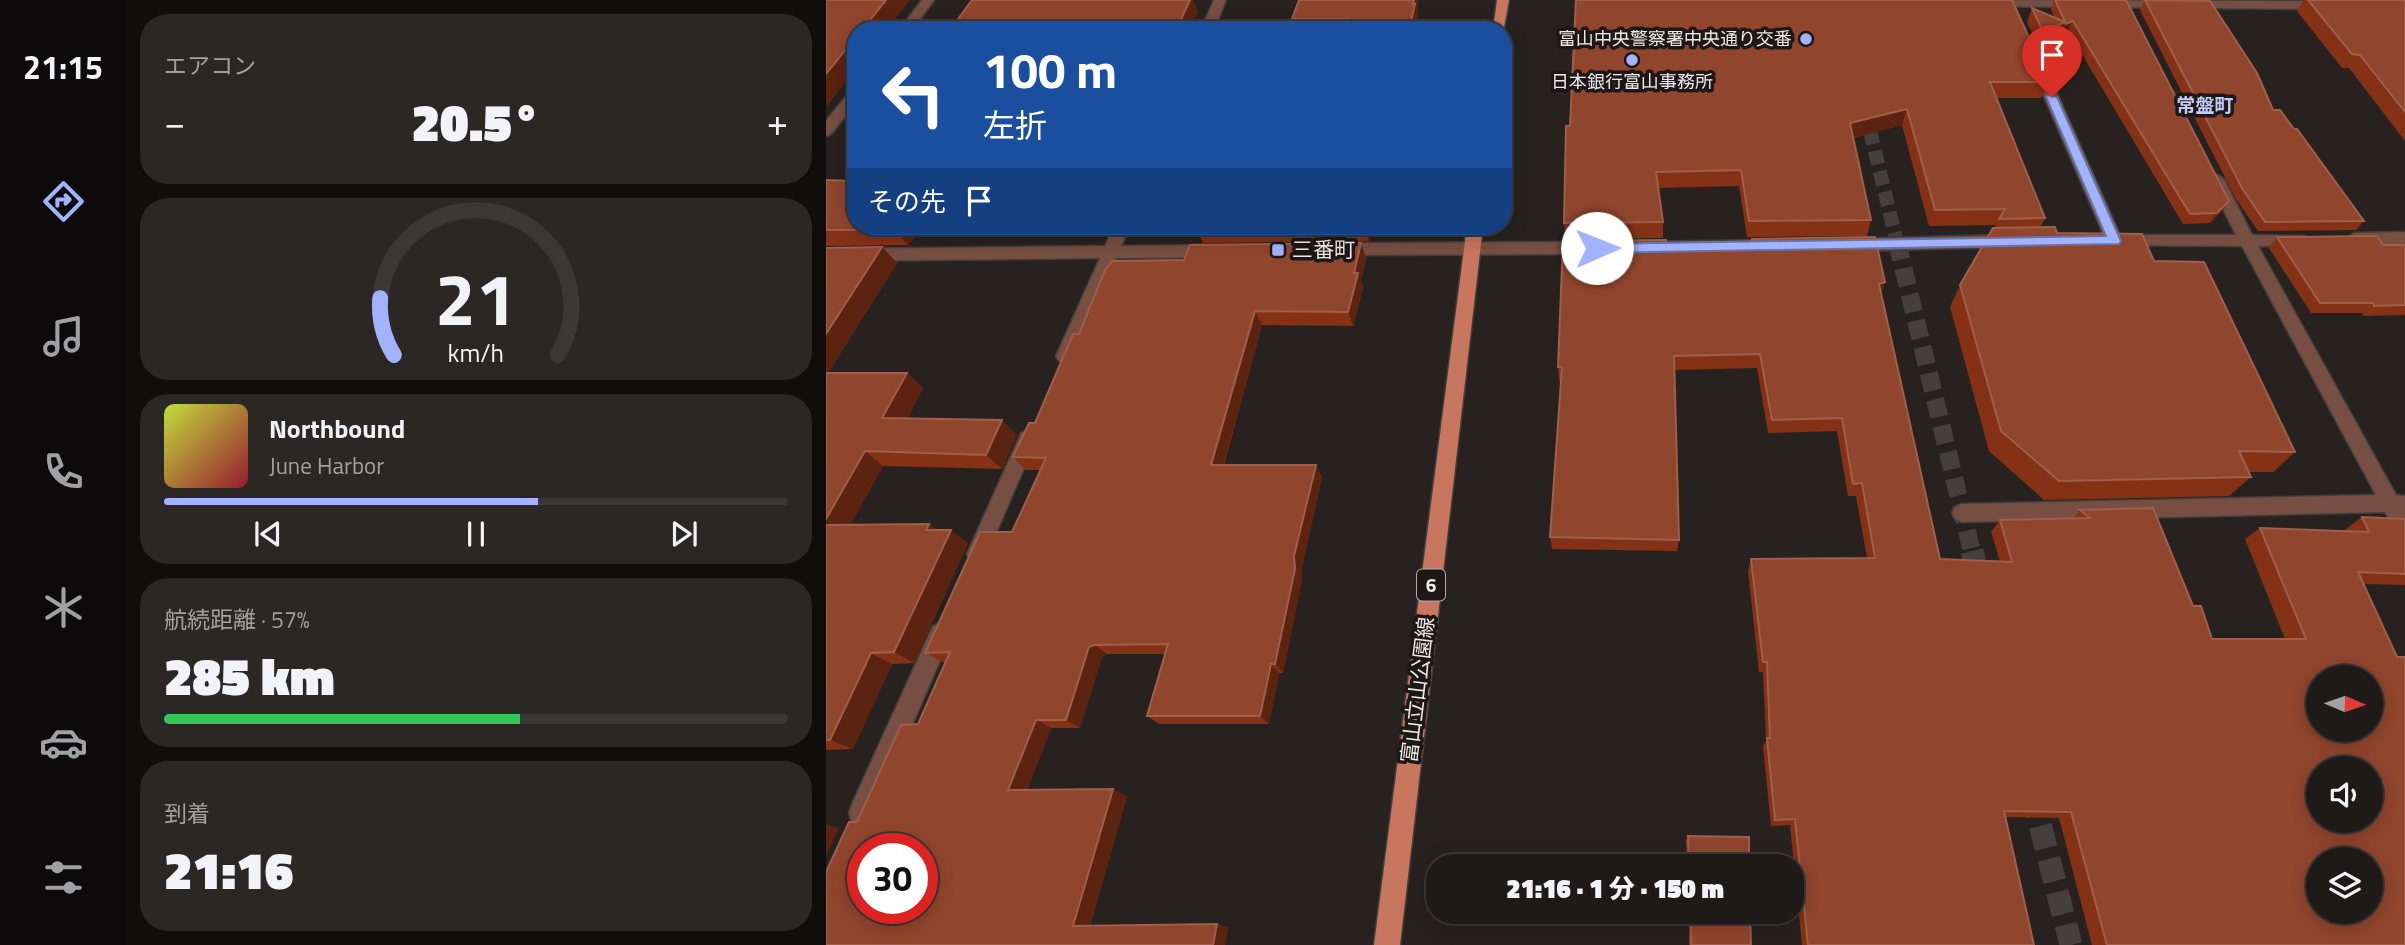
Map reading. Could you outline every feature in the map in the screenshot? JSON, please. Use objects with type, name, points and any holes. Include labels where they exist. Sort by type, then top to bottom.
[{"type":"main road","points":[[1500,21],[1503,0]]},
{"type":"main road","name":"富山立山公園線","points":[[1387,945],[1474,235]]},
{"type":"street","points":[[912,21],[928,0]]},
{"type":"street","points":[[1211,21],[1220,0]]},
{"type":"street","points":[[1970,2],[2012,8],[2336,5]]},
{"type":"street","points":[[2032,52],[2114,241]]},
{"type":"street","points":[[826,131],[847,104]]},
{"type":"street","points":[[2206,158],[2247,241],[2398,503],[2405,529]]},
{"type":"street","points":[[1055,378],[1118,235]]},
{"type":"street","points":[[2339,239],[2405,238]]},
{"type":"street","points":[[2090,241],[2313,240]]},
{"type":"street","points":[[1828,246],[2028,241]]},
{"type":"street","points":[[1318,250],[1787,246]]},
{"type":"street","points":[[826,255],[1236,250]]},
{"type":"street","points":[[966,579],[1038,416]]},
{"type":"street","points":[[1962,513],[2398,503]]},
{"type":"street","points":[[854,830],[949,616]]},
{"type":"building","points":[[826,0],[886,0],[869,21],[847,21],[847,48],[826,74]]},
{"type":"building","points":[[972,0],[1190,0],[1180,21],[957,21]]},
{"type":"building","points":[[1299,0],[1414,0],[1415,4],[1411,21],[1292,19]]},
{"type":"building","points":[[1576,0],[2012,0],[2049,82],[1990,82],[2045,218],[1999,219],[2005,209],[1935,210],[1907,109],[1850,123],[1871,220],[1749,221],[1741,170],[1656,172],[1663,222],[1564,223],[1566,126],[1570,126]]},
{"type":"building","points":[[2055,0],[2126,0],[2229,201],[2217,213],[2190,214],[2073,21],[2066,24]]},
{"type":"building","points":[[2145,0],[2210,1],[2257,73],[2273,110],[2280,110],[2294,129],[2297,129],[2364,221],[2265,222],[2242,188]]},
{"type":"building","points":[[2308,0],[2405,0],[2405,112],[2360,55],[2352,54]]},
{"type":"building","points":[[2032,8],[2065,22],[2044,32],[2062,74]]},
{"type":"building","points":[[826,180],[847,181],[847,230],[826,230]]},
{"type":"building","points":[[2055,227],[2057,233],[2142,234],[2154,261],[2204,262],[2295,452],[2239,451],[2251,477],[2059,481],[2001,431],[1960,285],[1993,228]]},
{"type":"building","points":[[2377,236],[2383,245],[2405,245],[2405,305],[2320,303],[2277,237]]},
{"type":"building","points":[[1875,237],[1885,282],[1879,284],[1940,559],[2012,562],[2000,520],[2090,518],[2080,510],[2153,508],[2193,606],[2201,606],[2212,639],[2306,639],[2260,528],[2369,532],[2362,517],[2405,519],[2405,574],[2358,572],[2397,657],[2405,657],[2405,945],[2107,945],[2071,812],[2004,811],[2034,945],[1808,945],[1804,906],[1804,854],[1799,854],[1795,819],[1775,820],[1767,738],[1770,738],[1767,662],[1763,662],[1751,559],[1875,558],[1862,483],[1853,484],[1842,418],[1772,420],[1760,354],[1674,356],[1679,540],[1550,537],[1562,367],[1558,367],[1563,241],[1666,240],[1667,250],[1751,250],[1752,239]]},
{"type":"building","points":[[1361,243],[1354,273],[1358,273],[1348,312],[1255,311],[1211,465],[1316,465],[1294,556],[1295,569],[1275,664],[1271,664],[1260,716],[1147,716],[1168,644],[1094,645],[1089,647],[1066,720],[1036,720],[1008,790],[1113,789],[1073,926],[1217,924],[1213,945],[826,945],[826,872],[849,822],[857,822],[901,725],[918,724],[950,652],[925,653],[980,532],[1012,532],[1046,458],[1013,457],[1029,423],[1035,423],[1073,334],[1079,334],[1105,270],[1112,261],[1184,260],[1190,245]]},
{"type":"building","points":[[882,247],[826,334],[826,248]]},
{"type":"building","points":[[826,373],[907,373],[882,418],[1002,420],[986,455],[865,451],[826,519]]},
{"type":"building","points":[[929,524],[926,530],[951,530],[894,652],[871,653],[830,740],[826,740],[826,525]]},
{"type":"building","points":[[1688,836],[1749,837],[1749,854],[1689,854]]},
{"type":"building","points":[[1691,924],[1750,924],[1751,945],[1691,945]]},
{"type":"tunnel","points":[[1865,110],[1897,243]]},
{"type":"tunnel","points":[[1897,242],[1972,552]]},
{"type":"tunnel","points":[[1972,551],[1980,584]]},
{"type":"tunnel","points":[[2032,793],[2071,945]]},
{"type":"place","name":"富山中央警察署中央通り交番","points":[[1806,39]]},
{"type":"place","name":"日本銀行富山事務所","points":[[1632,60]]},
{"type":"place","name":"三番町","points":[[1278,250]]},
{"type":"district","name":"常盤町","points":[[2205,105]]},
{"type":"route","points":[[1597,248],[2114,241],[2052,97]]}]
